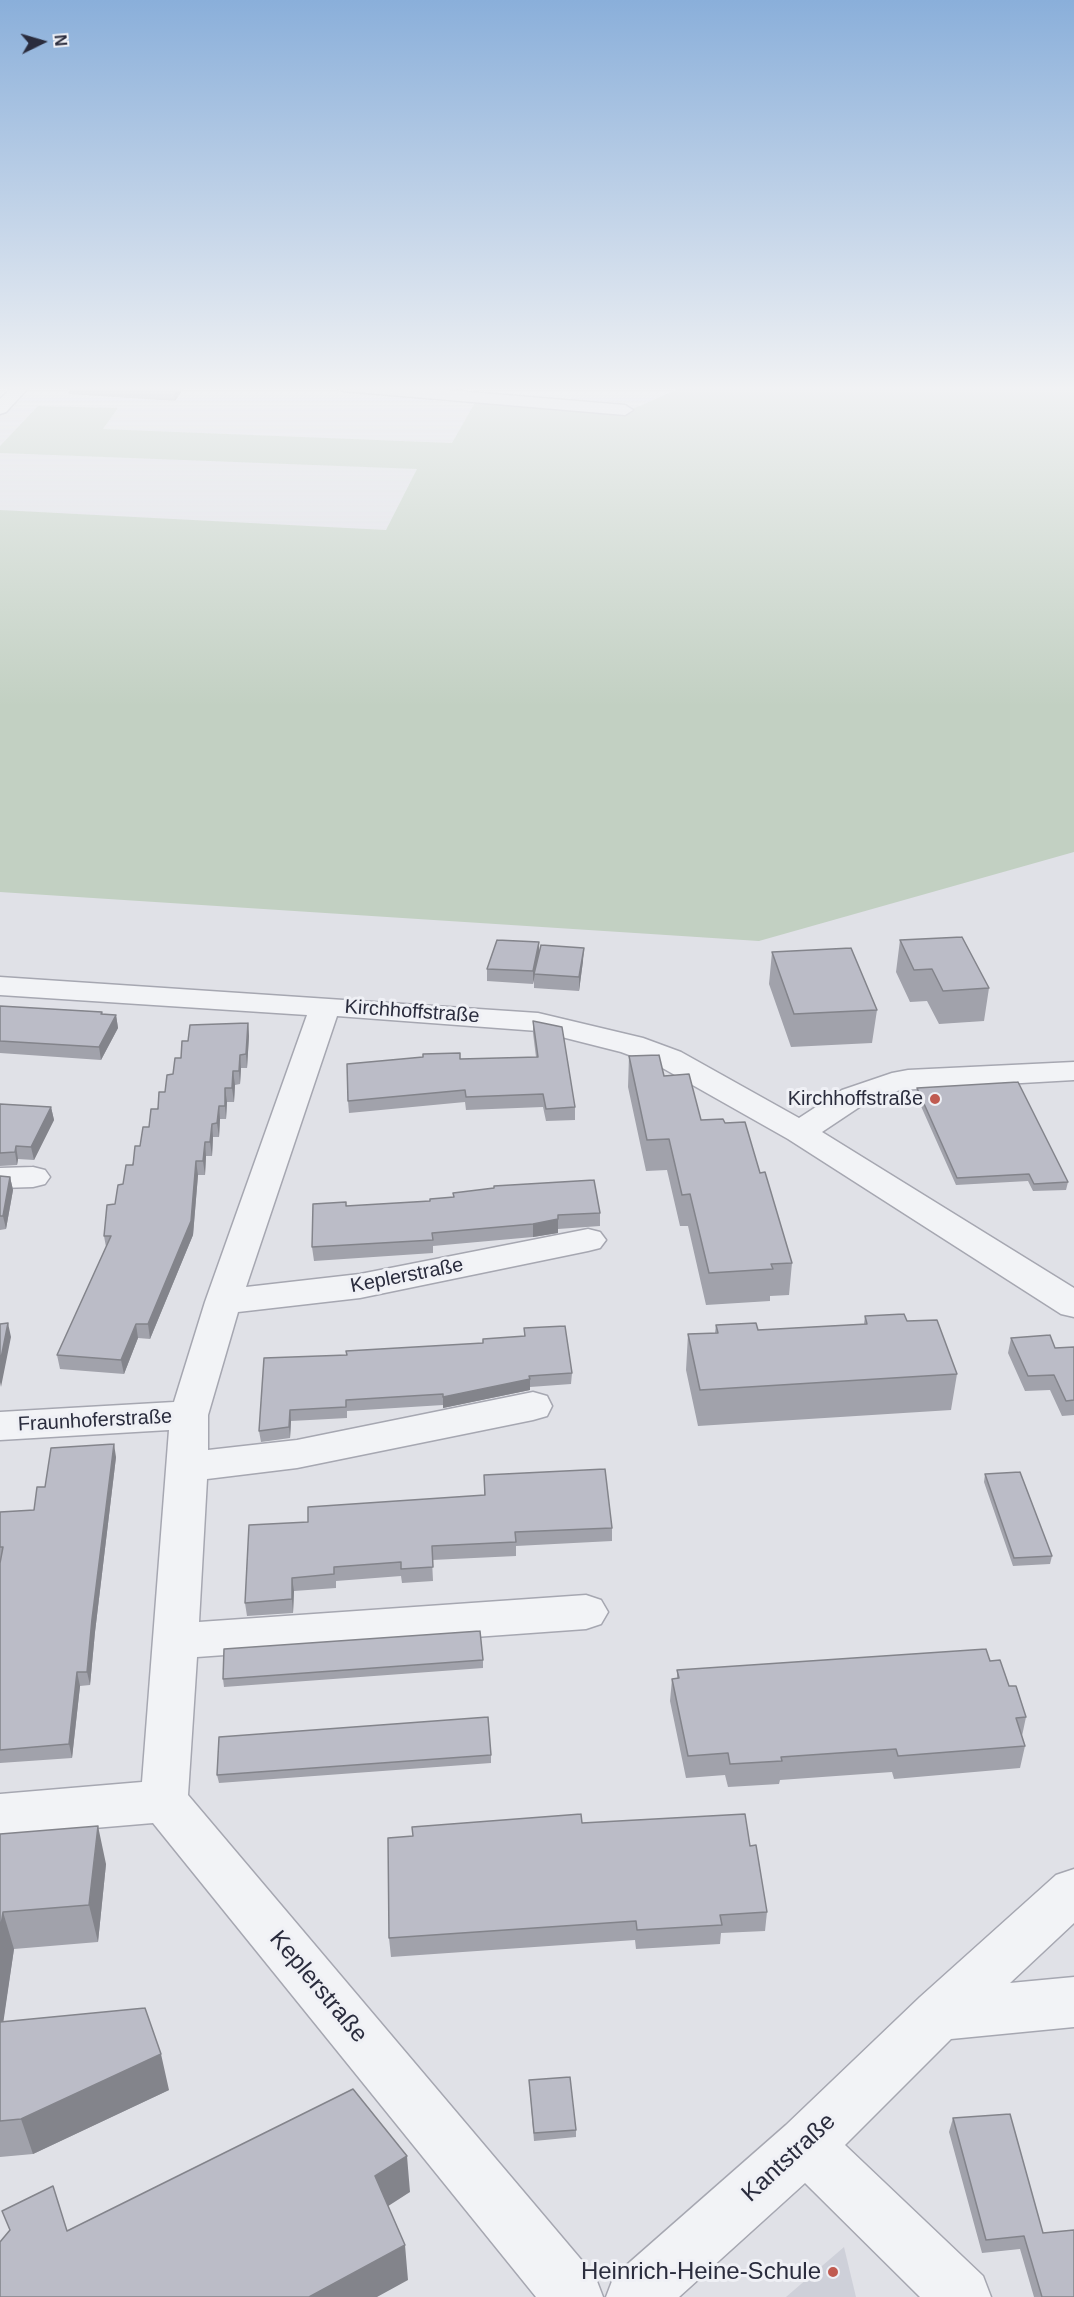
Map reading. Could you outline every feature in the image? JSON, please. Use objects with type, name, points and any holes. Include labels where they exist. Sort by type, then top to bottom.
[{"type":"street","name":"Kirchhoffstraße","points":[[0,986],[520,1020],[599,1035],[670,1059],[800,1132],[1074,1305]]},
{"type":"street","points":[[0,1815],[164,1801],[188,1467],[189,1415],[224,1302],[325,1007]]},
{"type":"street","points":[[800,1132],[853,1097],[892,1082],[908,1079],[1074,1071]]},
{"type":"street","points":[[0,1178],[33,1177]]},
{"type":"street","name":"Keplerstraße","points":[[224,1302],[360,1286],[588,1240]]},
{"type":"street","points":[[188,1467],[297,1454],[533,1406]]},
{"type":"street","name":"Fraunhoferstraße","points":[[0,1426],[189,1415]]},
{"type":"street","points":[[176,1641],[586,1612]]},
{"type":"street","name":"Keplerstraße","points":[[164,1801],[574,2297]]},
{"type":"street","name":"Kantstraße","points":[[635,2297],[806,2145],[939,2015],[1074,1891]]},
{"type":"street","points":[[939,2015],[1074,2002]]},
{"type":"street","points":[[806,2145],[962,2297]]},
{"type":"shaded area","name":"Heinrich-Heine-Schule","points":[[844,2247],[856,2297],[786,2297]]},
{"type":"green space","points":[[405,493],[1074,493],[1074,852],[759,941],[0,892],[0,510],[386,530]]},
{"type":"building","points":[[962,937],[989,988],[943,991],[932,969],[914,970],[900,940]]},
{"type":"building","points":[[497,940],[539,942],[533,971],[487,969]]},
{"type":"building","points":[[541,945],[584,948],[579,977],[534,974]]},
{"type":"building","points":[[851,948],[877,1010],[794,1014],[772,952]]},
{"type":"building","points":[[0,1006],[102,1012],[101,1014],[116,1015],[99,1047],[0,1041]]},
{"type":"building","points":[[533,1021],[562,1027],[575,1107],[546,1109],[543,1094],[466,1097],[465,1090],[348,1101],[347,1064],[423,1057],[423,1054],[460,1053],[460,1059],[538,1057]]},
{"type":"building","points":[[248,1023],[246,1054],[240,1055],[239,1071],[233,1071],[232,1088],[225,1088],[225,1106],[219,1106],[217,1123],[212,1124],[210,1142],[205,1142],[203,1161],[196,1161],[191,1221],[148,1324],[136,1324],[121,1360],[57,1355],[111,1236],[104,1236],[107,1205],[115,1204],[118,1185],[123,1184],[126,1165],[133,1165],[135,1146],[140,1146],[143,1127],[149,1127],[151,1109],[158,1109],[159,1092],[165,1092],[167,1075],[173,1074],[175,1058],[181,1058],[182,1041],[188,1041],[190,1025]]},
{"type":"building","points":[[659,1055],[664,1076],[689,1074],[701,1120],[723,1119],[725,1123],[745,1122],[760,1173],[765,1172],[792,1263],[771,1264],[773,1269],[709,1273],[690,1194],[682,1195],[669,1139],[647,1140],[629,1056]]},
{"type":"building","points":[[1018,1082],[1068,1182],[1034,1184],[1029,1174],[957,1178],[917,1088]]},
{"type":"building","points":[[0,1104],[51,1107],[31,1147],[16,1146],[15,1152],[0,1153]]},
{"type":"building","points":[[0,1176],[10,1177],[3,1216],[0,1216]]},
{"type":"building","points":[[594,1180],[600,1213],[558,1215],[558,1219],[533,1224],[432,1233],[433,1240],[312,1247],[313,1204],[346,1202],[346,1206],[430,1201],[430,1199],[454,1197],[453,1193],[494,1188],[494,1186]]},
{"type":"building","points":[[904,1314],[907,1321],[937,1320],[957,1374],[700,1390],[688,1334],[718,1333],[716,1325],[756,1323],[758,1330],[867,1324],[865,1316]]},
{"type":"building","points":[[8,1323],[0,1363],[0,1324]]},
{"type":"building","points":[[565,1326],[572,1373],[529,1376],[530,1379],[443,1397],[443,1394],[346,1400],[346,1407],[290,1410],[289,1427],[259,1431],[264,1358],[347,1355],[346,1351],[483,1343],[483,1339],[525,1336],[524,1328]]},
{"type":"building","points":[[1050,1335],[1055,1348],[1074,1347],[1074,1400],[1066,1401],[1054,1375],[1028,1376],[1011,1338]]},
{"type":"building","points":[[114,1444],[87,1672],[77,1672],[69,1744],[0,1750],[0,1563],[3,1547],[0,1547],[0,1512],[34,1510],[37,1487],[45,1487],[51,1448]]},
{"type":"building","points":[[605,1469],[612,1528],[515,1532],[516,1542],[432,1546],[433,1567],[401,1569],[401,1562],[334,1567],[334,1574],[292,1578],[292,1599],[245,1603],[249,1525],[308,1522],[308,1507],[485,1495],[484,1475]]},
{"type":"building","points":[[1020,1472],[1052,1556],[1014,1558],[985,1474]]},
{"type":"building","points":[[480,1631],[483,1660],[223,1679],[224,1649]]},
{"type":"building","points":[[986,1649],[990,1661],[1000,1660],[1009,1686],[1016,1686],[1026,1717],[1016,1718],[1025,1746],[898,1756],[896,1749],[781,1757],[782,1761],[730,1764],[728,1753],[688,1756],[672,1679],[679,1678],[677,1670]]},
{"type":"building","points":[[488,1717],[491,1755],[217,1775],[219,1737]]},
{"type":"building","points":[[581,1814],[582,1823],[745,1814],[750,1846],[756,1845],[767,1912],[720,1915],[722,1925],[637,1930],[636,1921],[389,1938],[388,1838],[413,1836],[412,1827]]},
{"type":"building","points":[[98,1826],[89,1905],[3,1912],[0,1932],[0,1834]]},
{"type":"building","points":[[145,2008],[161,2054],[21,2119],[0,2121],[0,2022]]},
{"type":"building","points":[[570,2077],[576,2130],[534,2133],[529,2080]]},
{"type":"building","points":[[353,2089],[407,2156],[375,2176],[405,2245],[309,2297],[0,2297],[0,2242],[10,2230],[2,2211],[53,2186],[67,2231]]},
{"type":"building","points":[[1010,2114],[1043,2233],[1074,2230],[1074,2297],[1042,2297],[1024,2236],[986,2240],[953,2118]]},
{"type":"place","name":"Kirchhoffstraße","points":[[935,1099]]},
{"type":"place","name":"Heinrich-Heine-Schule","points":[[833,2272]]}]
